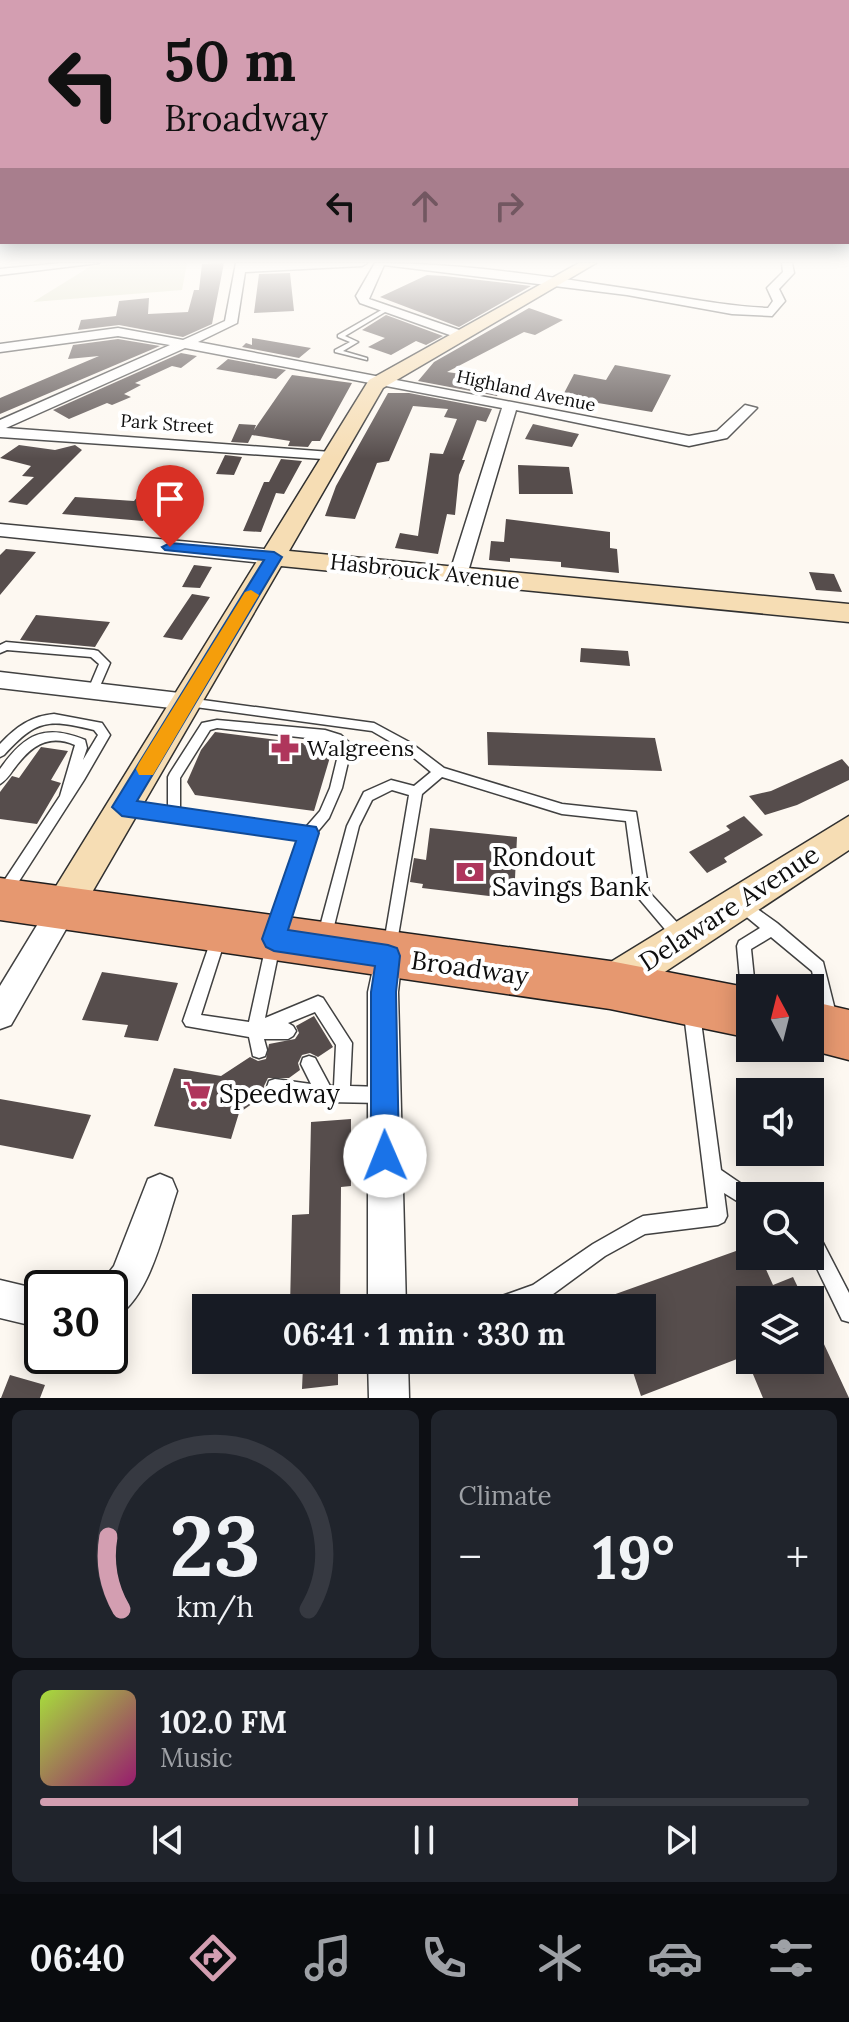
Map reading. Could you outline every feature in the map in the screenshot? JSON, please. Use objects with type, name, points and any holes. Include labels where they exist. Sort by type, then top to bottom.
[{"type":"highway","name":"Broadway","points":[[0,899],[610,985],[736,1010]]},
{"type":"main road","points":[[63,908],[274,557],[366,397],[382,379],[473,328]]},
{"type":"main road","name":"Hasbrouck Avenue","points":[[274,557],[849,613]]},
{"type":"main road","name":"Delaware Avenue","points":[[610,985],[849,831]]},
{"type":"street","points":[[0,425],[219,328]]},
{"type":"street","points":[[227,352],[230,328]]},
{"type":"street","points":[[442,328],[461,335]]},
{"type":"street","name":"Highland Avenue","points":[[0,348],[118,332],[382,379],[689,441],[722,435],[750,408]]},
{"type":"street","points":[[458,575],[510,406]]},
{"type":"street","name":"Park Street","points":[[0,432],[331,457]]},
{"type":"street","name":"Hasbrouck Avenue","points":[[0,530],[274,557]]},
{"type":"street","points":[[0,680],[188,702]]},
{"type":"street","points":[[0,1014],[9,983],[63,908]]},
{"type":"street","points":[[387,1294],[383,992],[388,956]]},
{"type":"street","points":[[128,1278],[160,1191]]},
{"type":"street","points":[[0,1299],[24,1305]]},
{"type":"street","points":[[388,1374],[389,1398]]},
{"type":"lane","points":[[354,328],[340,336],[355,342],[337,351],[365,359]]},
{"type":"lane","points":[[0,649],[6,646],[94,654],[105,663],[93,690]]},
{"type":"lane","points":[[188,702],[374,727],[407,746],[440,772],[562,809],[632,816],[643,895],[682,939]]},
{"type":"lane","points":[[0,752],[27,723],[46,718],[98,726],[104,735],[80,781],[35,839],[0,899]]},
{"type":"lane","points":[[174,815],[174,777],[206,726],[217,724],[337,738],[346,745],[336,788],[325,814],[309,833],[274,939],[255,1030],[259,1050]]},
{"type":"lane","points":[[0,779],[17,753],[34,739],[50,735],[72,738],[81,743],[82,749],[72,768],[66,796]]},
{"type":"lane","points":[[388,956],[416,792],[440,772]]},
{"type":"lane","points":[[322,946],[353,826],[362,806],[376,790],[391,785],[416,792]]},
{"type":"lane","points":[[122,807],[309,833]]},
{"type":"lane","points":[[740,901],[818,967],[830,1030]]},
{"type":"lane","points":[[747,974],[744,946],[772,928]]},
{"type":"lane","points":[[221,931],[191,1021],[288,1031]]},
{"type":"lane","points":[[535,1294],[599,1250],[643,1225],[718,1216],[691,1002]]},
{"type":"lane","points":[[255,1030],[318,1003],[344,1043],[334,1094]]},
{"type":"lane","points":[[309,1064],[334,1094]]},
{"type":"lane","points":[[275,1087],[334,1094],[385,1095]]},
{"type":"lane","points":[[713,1175],[736,1191]]},
{"type":"lane","points":[[824,1263],[849,1313]]},
{"type":"building","points":[[136,328],[203,328],[183,337]]},
{"type":"building","points":[[422,328],[443,336],[426,345],[416,341],[391,355],[368,347],[385,338],[362,330]]},
{"type":"building","points":[[493,328],[548,328],[535,335],[524,332],[447,372],[505,380],[497,396],[418,381],[434,362]]},
{"type":"building","points":[[252,338],[311,348],[299,358],[242,347],[246,343],[252,345]]},
{"type":"building","points":[[118,339],[160,346],[0,414],[0,398],[99,356],[68,359],[73,345]]},
{"type":"building","points":[[181,353],[197,356],[181,368],[172,366],[135,383],[141,385],[124,394],[131,397],[69,419],[53,410]]},
{"type":"building","points":[[228,359],[286,370],[276,379],[216,369]]},
{"type":"building","points":[[615,365],[671,375],[652,412],[562,397],[574,374],[606,380]]},
{"type":"building","points":[[292,375],[352,383],[320,441],[312,441],[308,447],[288,446],[290,441],[252,435],[248,443],[231,442],[239,424],[256,425],[254,430]]},
{"type":"building","points":[[388,393],[409,393],[492,409],[486,422],[477,420],[462,460],[465,460],[459,475],[455,515],[447,514],[438,554],[395,548],[400,533],[418,536],[430,453],[443,454],[457,419],[444,417],[448,409],[413,406],[389,461],[377,463],[355,519],[325,516],[336,486]]},
{"type":"building","points":[[533,424],[579,434],[572,447],[525,439]]},
{"type":"building","points":[[19,445],[55,450],[75,445],[82,450],[27,505],[8,502],[34,477],[22,476],[31,466],[0,458]]},
{"type":"building","points":[[225,455],[242,457],[234,475],[216,474]]},
{"type":"building","points":[[281,459],[302,461],[284,494],[276,493],[261,532],[243,531],[264,482],[269,482]]},
{"type":"building","points":[[518,465],[569,467],[573,494],[519,494]]},
{"type":"building","points":[[138,496],[159,497],[143,521],[62,514],[75,497],[134,501]]},
{"type":"building","points":[[506,519],[610,532],[610,548],[617,549],[619,573],[561,567],[561,562],[510,558],[510,562],[489,560],[491,541],[504,542]]},
{"type":"building","points":[[6,549],[36,552],[0,595],[0,555]]},
{"type":"building","points":[[194,565],[212,567],[200,588],[182,587]]},
{"type":"building","points":[[809,572],[834,574],[842,592],[816,590]]},
{"type":"building","points":[[192,594],[210,597],[182,640],[163,637]]},
{"type":"building","points":[[36,615],[110,622],[95,647],[20,640]]},
{"type":"building","points":[[581,648],[628,651],[630,666],[580,662]]},
{"type":"building","name":"Walgreens","points":[[215,732],[333,747],[314,811],[195,795],[187,782],[201,750]]},
{"type":"building","points":[[487,732],[655,738],[662,771],[488,765]]},
{"type":"building","points":[[41,747],[68,751],[51,780],[61,783],[37,824],[0,819],[0,792],[12,776],[19,778]]},
{"type":"building","points":[[842,759],[849,767],[849,780],[797,805],[765,815],[749,796],[771,791]]},
{"type":"building","points":[[744,816],[763,835],[724,858],[727,862],[707,873],[689,852],[730,830],[726,826]]},
{"type":"building","name":"Rondout Savings Bank","points":[[430,828],[517,837],[514,899],[422,888],[423,884],[410,882],[414,858],[426,860]]},
{"type":"building","points":[[102,972],[178,983],[158,1041],[124,1037],[128,1025],[82,1020]]},
{"type":"building","points":[[314,1016],[333,1047],[318,1057],[310,1053],[302,1055],[298,1063],[300,1070],[289,1078],[268,1078],[264,1086],[266,1094],[239,1113],[231,1139],[154,1126],[174,1068],[221,1076],[250,1057],[258,1061],[266,1059],[269,1044],[295,1039],[299,1033],[296,1026]]},
{"type":"building","points":[[0,1099],[91,1115],[73,1159],[0,1145]]},
{"type":"building","points":[[351,1119],[351,1186],[341,1187],[340,1294],[290,1294],[292,1215],[309,1214],[311,1122]]},
{"type":"building","points":[[736,1251],[736,1270],[766,1270],[773,1285],[793,1277],[797,1286],[736,1286],[736,1359],[641,1396],[634,1374],[656,1374],[656,1294],[616,1294]]},
{"type":"building","points":[[824,1344],[849,1398],[763,1398],[753,1374],[824,1374]]},
{"type":"building","points":[[303,1374],[338,1374],[338,1385],[302,1389]]},
{"type":"building","points":[[10,1375],[45,1385],[40,1398],[1,1398]]},
{"type":"slow traffic","points":[[146,769],[251,595]]},
{"type":"place","name":"Walgreens","points":[[285,748]]},
{"type":"place","name":"Rondout Savings Bank","points":[[470,872]]},
{"type":"place","name":"Speedway","points":[[197,1094]]},
{"type":"route","points":[[170,547],[274,557],[122,807],[309,833],[274,939],[388,956],[383,992],[385,1156]]}]
